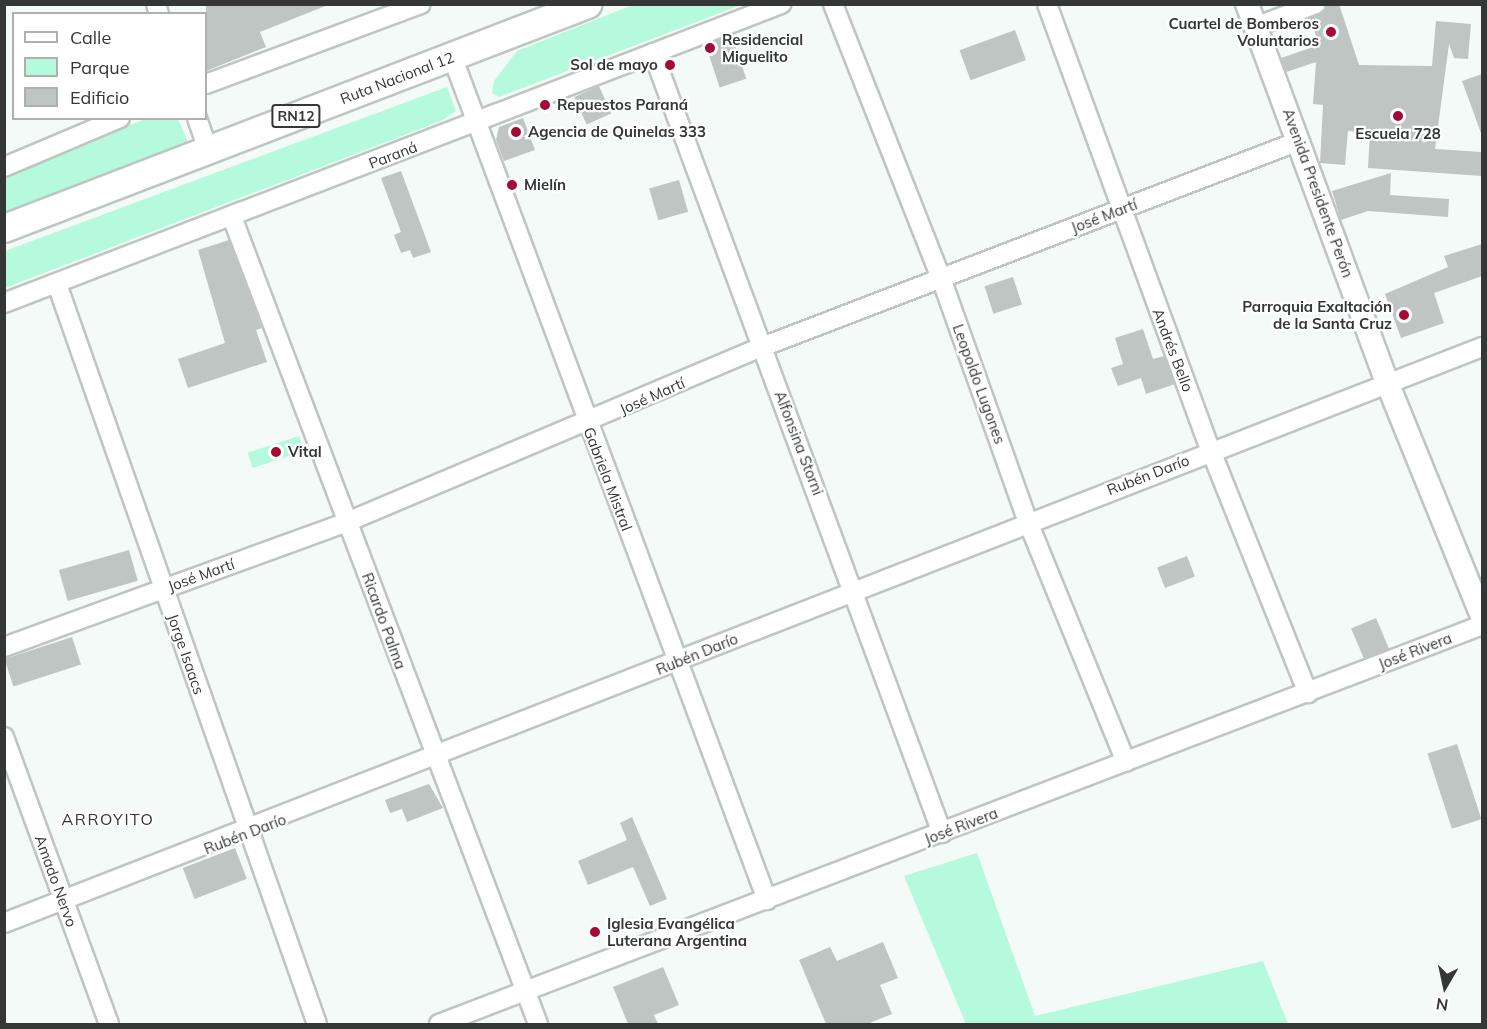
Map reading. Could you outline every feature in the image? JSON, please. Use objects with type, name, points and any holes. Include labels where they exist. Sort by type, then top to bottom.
[{"type":"highway","name":"Ruta Nacional 12","points":[[4,228],[587,4]]},
{"type":"main road","name":"Avenida Presidente Perón","points":[[1248,5],[1389,387],[1482,616]]},
{"type":"street","points":[[207,84],[421,4]]},
{"type":"street","name":"Paraná","points":[[4,303],[782,4]]},
{"type":"street","name":"Leopoldo Lugones","points":[[833,4],[941,278],[1028,522],[1126,762]]},
{"type":"street","name":"Andrés Bello","points":[[1047,4],[1120,210],[1211,451],[1308,693]]},
{"type":"street","points":[[1255,27],[1316,4]]},
{"type":"street","name":"Alfonsina Storni","points":[[653,53],[854,589],[942,833]]},
{"type":"street","name":"Gabriela Mistral","points":[[452,56],[767,900]]},
{"type":"street","points":[[5,164],[115,120]]},
{"type":"street","points":[[198,120],[208,150]]},
{"type":"street","name":"José Martí","points":[[4,647],[347,522],[588,424],[762,347],[1299,141]]},
{"type":"street","name":"Ricardo Palma","points":[[232,217],[435,759],[538,1024]]},
{"type":"street","name":"Jorge Isaacs","points":[[57,284],[317,1024]]},
{"type":"street","name":"Rubén Darío","points":[[4,923],[248,833],[678,662],[854,589],[1211,451],[1389,387],[1482,347]]},
{"type":"street","name":"José Rivera","points":[[439,1024],[1482,625]]},
{"type":"street","name":"Amado Nervo","points":[[4,737],[109,1024]]},
{"type":"green space","points":[[635,4],[741,5],[499,97],[492,93],[494,81],[517,51]]},
{"type":"green space","points":[[447,87],[456,111],[441,121],[5,288],[5,251]]},
{"type":"green space","points":[[143,120],[178,120],[188,142],[5,214],[5,171]]},
{"type":"green space","name":"Vital","points":[[299,436],[304,451],[253,468],[248,453]]},
{"type":"green space","points":[[977,853],[1035,1016],[1263,961],[1288,1024],[966,1024],[904,876]]},
{"type":"building","points":[[206,4],[328,4],[260,32],[266,47],[207,71]]},
{"type":"building","points":[[1327,4],[1339,4],[1359,65],[1432,66],[1436,21],[1471,24],[1468,59],[1454,58],[1449,44],[1435,149],[1482,152],[1482,176],[1368,168],[1370,133],[1348,131],[1345,165],[1320,163],[1323,105],[1313,104],[1316,62],[1286,72],[1281,58],[1319,45],[1310,18]]},
{"type":"building","points":[[1015,30],[1026,60],[971,80],[960,50]]},
{"type":"building","points":[[732,35],[746,79],[720,87],[705,44]]},
{"type":"building","points":[[1482,74],[1482,133],[1481,133],[1462,81]]},
{"type":"building","points":[[599,86],[611,113],[587,124],[574,97]]},
{"type":"building","points":[[523,118],[535,150],[504,161],[496,140],[499,127]]},
{"type":"building","points":[[401,171],[431,252],[413,258],[410,250],[401,253],[394,235],[401,232],[381,178]]},
{"type":"building","points":[[1391,173],[1390,195],[1449,199],[1448,217],[1368,211],[1341,220],[1332,191]]},
{"type":"building","points":[[679,180],[688,212],[658,220],[649,189]]},
{"type":"building","points":[[229,240],[262,328],[256,330],[267,362],[188,388],[178,359],[225,343],[198,250]]},
{"type":"building","points":[[1482,244],[1482,276],[1434,293],[1444,323],[1401,338],[1385,294],[1448,267],[1444,256]]},
{"type":"building","points":[[1013,277],[1022,305],[993,314],[984,286]]},
{"type":"building","points":[[1143,329],[1153,359],[1164,356],[1175,384],[1146,394],[1141,378],[1118,386],[1111,368],[1123,364],[1115,338]]},
{"type":"building","points":[[129,550],[138,581],[68,601],[59,570]]},
{"type":"building","points":[[1187,556],[1195,577],[1165,588],[1157,567]]},
{"type":"building","points":[[1376,618],[1389,649],[1364,660],[1351,629]]},
{"type":"building","points":[[72,637],[81,665],[13,687],[4,659]]},
{"type":"building","points":[[1457,744],[1481,819],[1452,829],[1428,754]]},
{"type":"building","points":[[429,784],[443,808],[407,822],[402,809],[390,813],[385,800]]},
{"type":"building","points":[[632,817],[667,899],[650,906],[633,867],[588,885],[578,861],[627,840],[620,823]]},
{"type":"building","points":[[235,848],[247,879],[195,899],[183,868]]},
{"type":"building","points":[[883,942],[898,978],[880,985],[892,1014],[867,1024],[826,1024],[799,960],[830,947],[837,961]]},
{"type":"building","points":[[663,967],[679,1005],[654,1015],[658,1024],[628,1024],[613,987]]},
{"type":"place","name":"Cuartel de Bomberos Voluntarios","points":[[1331,32]]},
{"type":"place","name":"Residencial Miguelito","points":[[710,48]]},
{"type":"place","name":"Sol de mayo","points":[[670,65]]},
{"type":"place","name":"Repuestos Paraná","points":[[545,105]]},
{"type":"place","name":"Escuela 728","points":[[1398,116]]},
{"type":"place","name":"Agencia de Quinelas 333","points":[[516,132]]},
{"type":"place","name":"Mielín","points":[[512,185]]},
{"type":"place","name":"Parroquia Exaltación de la Santa Cruz","points":[[1404,315]]},
{"type":"place","name":"Vital","points":[[276,452]]},
{"type":"place","name":"Iglesia Evangélica Luterana Argentina","points":[[595,932]]},
{"type":"district","name":"ARROYITO","points":[[108,819]]}]
